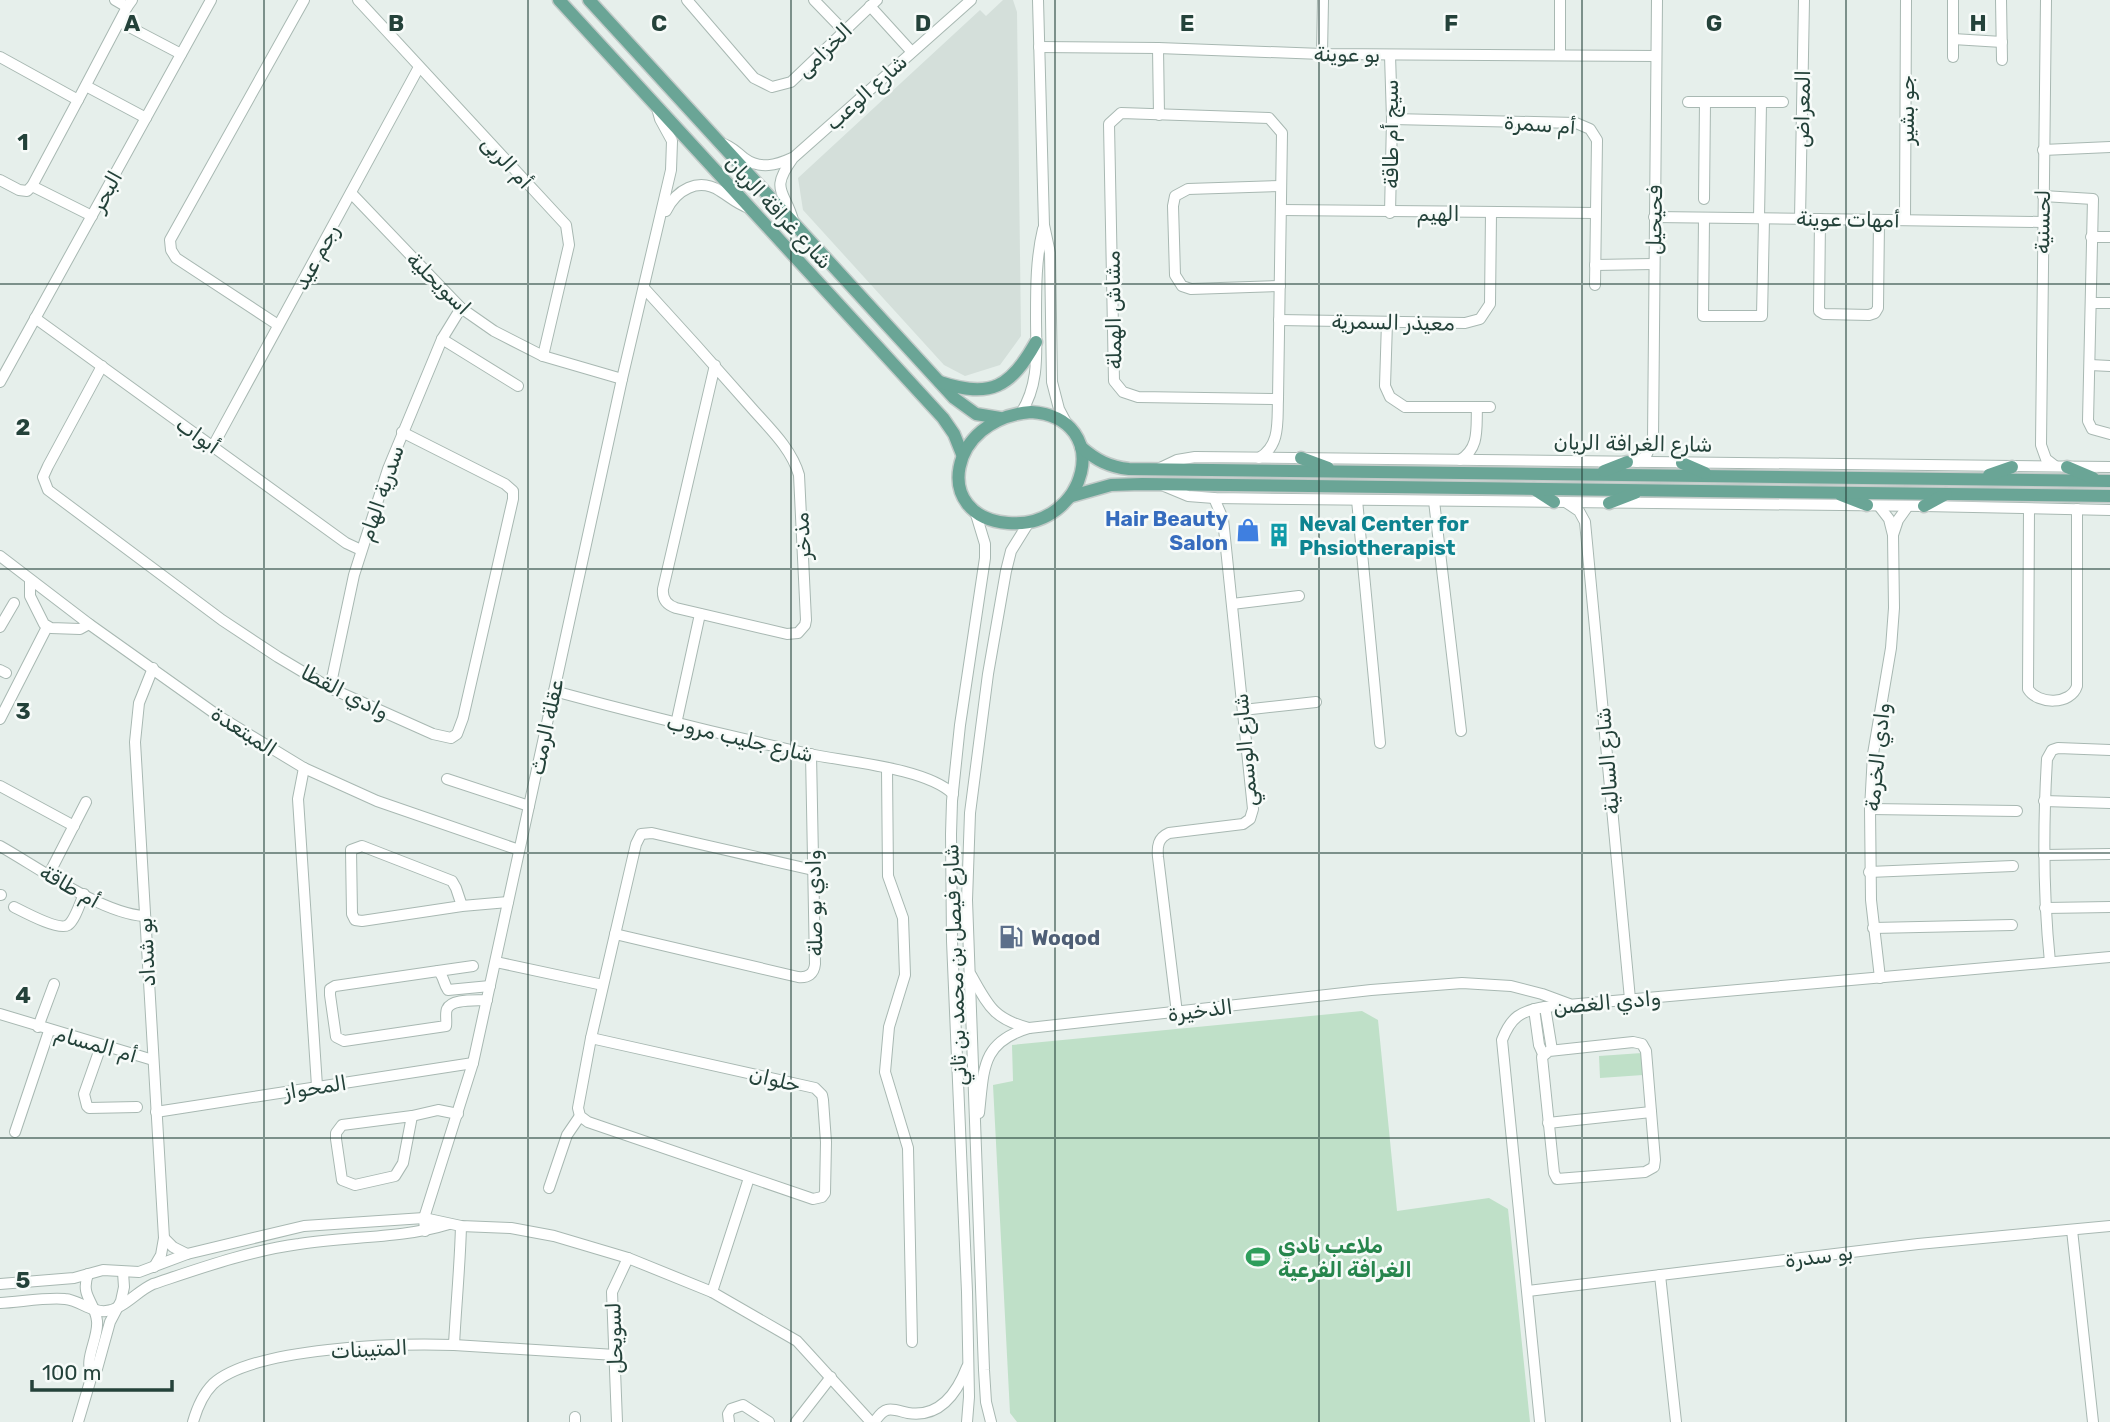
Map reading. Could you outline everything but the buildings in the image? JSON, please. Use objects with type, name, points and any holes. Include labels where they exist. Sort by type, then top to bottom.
[{"type":"main road","name":"شارع غرافة الريان","points":[[559,0],[943,418],[954,434],[962,454]]},
{"type":"main road","name":"شارع غرافة الريان","points":[[589,0],[937,381],[971,412],[1000,418]]},
{"type":"main road","points":[[937,381],[971,390],[998,385],[1021,368],[1036,342]]},
{"type":"main road","points":[[1072,496],[1083,471],[1081,447],[1070,430],[1050,415],[1020,413],[1000,418],[977,433],[962,454],[959,470],[962,492],[975,511],[997,521],[1029,522],[1049,515],[1072,496],[1121,484],[2110,496]]},
{"type":"main road","name":"شارع الغرافة الريان","points":[[1081,447],[1098,461],[1129,469],[2105,481]]},
{"type":"main road","points":[[1296,458],[1334,471]]},
{"type":"main road","points":[[1596,475],[1631,462]]},
{"type":"main road","points":[[1676,463],[1712,476]]},
{"type":"main road","points":[[1980,479],[2018,467]]},
{"type":"main road","points":[[2062,467],[2105,481]]},
{"type":"main road","points":[[1534,489],[1560,502]]},
{"type":"main road","points":[[1603,503],[1640,491]]},
{"type":"main road","points":[[1834,492],[1873,506]]},
{"type":"main road","points":[[1924,506],[1947,493]]},
{"type":"street","points":[[0,180],[19,190],[26,191],[32,186],[130,4],[115,0]]},
{"type":"street","name":"البحر","points":[[0,382],[211,0]]},
{"type":"street","points":[[278,325],[176,258],[171,250],[170,240],[304,0]]},
{"type":"street","name":"أم الربى","points":[[358,0],[566,225],[569,244],[543,356]]},
{"type":"street","name":"الخزامى","points":[[687,0],[754,78],[772,87],[791,82],[873,3],[911,51]]},
{"type":"street","points":[[814,0],[844,31]]},
{"type":"street","name":"شارع الوعب","points":[[794,224],[792,213],[782,197],[780,185],[785,168],[911,51],[971,0]]},
{"type":"street","points":[[1038,0],[1044,225],[1050,254],[1052,382],[1059,409],[1070,430]]},
{"type":"street","points":[[1322,54],[1323,0]]},
{"type":"street","points":[[1560,0],[1560,55]]},
{"type":"street","name":"فحيحيل","points":[[1653,440],[1657,0]]},
{"type":"street","name":"المعراض","points":[[1800,219],[1804,0]]},
{"type":"street","name":"جو بشير","points":[[1905,220],[1906,0]]},
{"type":"street","points":[[1953,0],[1953,57]]},
{"type":"street","points":[[2001,0],[2001,60]]},
{"type":"street","name":"لحسنية","points":[[2041,445],[2046,0]]},
{"type":"street","points":[[120,22],[181,54]]},
{"type":"street","points":[[1953,39],[2001,42]]},
{"type":"street","name":"بو عوينة","points":[[1039,47],[1390,55],[1656,56]]},
{"type":"street","points":[[1157,48],[1159,115]]},
{"type":"street","name":"سيج أم طاقة","points":[[1390,55],[1390,213]]},
{"type":"street","points":[[0,57],[78,100]]},
{"type":"street","name":"رجم عيد","points":[[213,446],[419,67]]},
{"type":"street","points":[[86,86],[146,118]]},
{"type":"street","points":[[1688,102],[1783,102]]},
{"type":"street","points":[[1704,199],[1705,102]]},
{"type":"street","points":[[1703,218],[1703,316],[1762,316],[1760,103]]},
{"type":"street","name":"عقلة الرمث","points":[[425,1231],[424,1219],[473,1063],[622,379],[661,220],[674,149],[657,108]]},
{"type":"street","name":"مشاش الهملة","points":[[1276,438],[1278,399],[1282,133],[1269,118],[1121,113],[1109,124],[1114,381],[1123,392],[1138,397],[1278,399]]},
{"type":"street","name":"أم سمرة","points":[[1392,119],[1576,123],[1591,129],[1597,140],[1595,285]]},
{"type":"street","points":[[720,143],[731,146],[744,158],[761,165],[779,164],[793,158]]},
{"type":"street","points":[[2043,150],[2110,147]]},
{"type":"street","name":"عقلة الرمث","points":[[661,220],[676,195],[697,185],[717,189],[749,208]]},
{"type":"street","points":[[32,186],[92,216]]},
{"type":"street","points":[[1280,286],[1191,289],[1182,286],[1175,275],[1173,206],[1175,196],[1188,189],[1282,186]]},
{"type":"street","name":"اسويحلية","points":[[351,193],[461,308],[494,331],[543,356],[622,379]]},
{"type":"street","points":[[2043,196],[2092,198],[2088,421],[2092,429],[2110,435]]},
{"type":"street","name":"الهيم","points":[[1281,210],[1595,213]]},
{"type":"street","name":"معيذر السمرية","points":[[1279,320],[1465,323],[1480,319],[1490,304],[1491,213]]},
{"type":"street","name":"أمهات عوينة","points":[[1654,217],[2042,222]]},
{"type":"street","points":[[1820,219],[1819,311],[1824,314],[1869,315],[1875,313],[1878,308],[1879,220]]},
{"type":"street","points":[[1020,413],[1030,398],[1034,382],[1036,277],[1044,225]]},
{"type":"street","points":[[2091,237],[2110,237]]},
{"type":"street","points":[[1595,265],[1653,264]]},
{"type":"street","points":[[1036,277],[1050,277]]},
{"type":"street","name":"مذخر","points":[[644,288],[715,365],[796,465],[799,475],[806,620],[802,630],[793,635],[670,606],[664,597],[663,589],[715,365]]},
{"type":"street","points":[[2091,303],[2110,303]]},
{"type":"street","name":"سدرية الهام","points":[[330,688],[361,550],[402,432],[442,339],[461,308]]},
{"type":"street","name":"أبواب","points":[[35,318],[346,543],[361,550]]},
{"type":"street","points":[[1387,322],[1385,386],[1390,397],[1405,407],[1490,407]]},
{"type":"street","points":[[442,339],[519,386]]},
{"type":"street","points":[[2090,365],[2110,366]]},
{"type":"street","name":"وادي القطا","points":[[102,366],[43,477],[48,490],[222,620],[330,688],[446,737],[457,734],[463,718],[513,491],[505,484],[402,432]]},
{"type":"street","points":[[1476,407],[1476,441],[1481,452],[1492,461]]},
{"type":"street","points":[[1276,438],[1282,450],[1296,458]]},
{"type":"street","points":[[1259,458],[1270,450],[1276,438]]},
{"type":"street","points":[[1631,462],[1646,456],[1653,440]]},
{"type":"street","points":[[1653,440],[1658,453],[1676,463]]},
{"type":"street","points":[[1459,460],[1468,454],[1476,441]]},
{"type":"street","points":[[2018,467],[2035,459],[2041,445]]},
{"type":"street","points":[[2041,445],[2046,458],[2062,467]]},
{"type":"street","name":"شارع الغرافة الريان","points":[[1158,469],[1188,457],[2110,467]]},
{"type":"street","points":[[1160,484],[1178,493],[1214,498],[2110,510]]},
{"type":"street","name":"شارع الوسمي","points":[[1177,1013],[1158,844],[1164,835],[1169,833],[1243,824],[1250,819],[1253,809],[1223,519],[1214,498]]},
{"type":"street","points":[[1357,500],[1380,743]]},
{"type":"street","points":[[1434,501],[1461,731]]},
{"type":"street","points":[[1560,502],[1579,511],[1585,522]]},
{"type":"street","points":[[1585,522],[1589,512],[1603,503]]},
{"type":"street","name":"وادي الخرمة","points":[[1873,506],[1889,519],[1893,535],[1893,628],[1875,744],[1870,809],[1869,872],[1880,978]]},
{"type":"street","name":"وادي الخرمة","points":[[1893,535],[1898,520],[1908,506]]},
{"type":"street","points":[[2029,509],[2028,689],[2033,697],[2040,700],[2067,699],[2075,694],[2077,686],[2077,509]]},
{"type":"street","name":"شارع فيصل بن محمد بن ثاني","points":[[967,1422],[969,1363],[951,905],[955,768],[984,576],[985,544],[975,511]]},
{"type":"street","name":"شارع فيصل بن محمد بن ثاني","points":[[991,1422],[985,1381],[967,900],[973,781],[988,674],[1011,551],[1029,522]]},
{"type":"street","name":"شارع السالية","points":[[1585,522],[1630,999]]},
{"type":"street","name":"المبتعدة","points":[[0,556],[89,624],[225,720],[304,768],[377,801],[519,850]]},
{"type":"street","points":[[30,580],[30,596],[47,627],[80,629],[89,624]]},
{"type":"street","points":[[1232,604],[1299,596]]},
{"type":"street","points":[[0,628],[14,603]]},
{"type":"street","points":[[676,724],[700,614]]},
{"type":"street","points":[[0,719],[47,627]]},
{"type":"street","name":"بو شداد","points":[[153,668],[139,703],[135,742],[163,1238],[161,1255],[154,1268]]},
{"type":"street","name":"شارع جليب مروب","points":[[554,691],[676,724],[928,777],[953,794]]},
{"type":"street","points":[[1243,710],[1316,702]]},
{"type":"street","points":[[2050,962],[2045,908],[2046,759],[2052,750],[2110,750]]},
{"type":"street","name":"وادي بو صلة","points":[[615,934],[798,977],[808,976],[815,964],[811,754]]},
{"type":"street","points":[[304,768],[298,799],[317,1086]]},
{"type":"street","name":"شارع جليب مروب","points":[[928,777],[942,775],[955,768]]},
{"type":"street","points":[[887,769],[888,876],[903,918],[905,975],[889,1027],[885,1073],[908,1148],[912,1342]]},
{"type":"street","points":[[447,779],[529,806]]},
{"type":"street","points":[[0,786],[74,827]]},
{"type":"street","points":[[2044,801],[2110,803]]},
{"type":"street","points":[[49,874],[86,802]]},
{"type":"street","points":[[1870,809],[2017,811]]},
{"type":"street","points":[[549,1188],[567,1135],[580,1116],[579,1098],[591,1038],[637,839],[647,832],[813,870]]},
{"type":"street","name":"أم طاقة","points":[[0,846],[118,912],[144,916]]},
{"type":"street","points":[[462,905],[452,881],[362,846],[351,849],[355,920],[462,905],[508,902]]},
{"type":"street","points":[[2044,855],[2110,854]]},
{"type":"street","points":[[1869,872],[2013,866]]},
{"type":"street","points":[[14,907],[56,926],[64,926],[70,922],[84,894]]},
{"type":"street","points":[[2045,908],[2110,907]]},
{"type":"street","points":[[1873,928],[2012,925]]},
{"type":"street","name":"وادي الغصن","points":[[1540,1422],[1502,1040],[1508,1024],[1526,1010],[1539,1008],[2110,957]]},
{"type":"street","points":[[496,962],[603,985]]},
{"type":"street","points":[[458,1024],[339,1040],[336,1037],[330,989],[335,986],[473,966]]},
{"type":"street","points":[[438,971],[442,974],[448,990],[490,986]]},
{"type":"street","name":"الذخيرة","points":[[969,971],[997,1015],[1010,1023],[1029,1028]]},
{"type":"street","name":"الذخيرة","points":[[976,1148],[982,1082],[987,1060],[997,1044],[1009,1034],[1029,1028],[1371,989],[1462,983],[1496,984],[1534,991],[1571,1005]]},
{"type":"street","points":[[38,1027],[54,984]]},
{"type":"street","points":[[446,1026],[446,1010],[450,1005],[487,1000]]},
{"type":"street","points":[[1539,1008],[1539,1045],[1548,1052],[1633,1042],[1642,1044],[1646,1051],[1655,1164],[1651,1170],[1557,1179],[1553,1173],[1541,1063],[1548,1052]]},
{"type":"street","name":"أم المسام","points":[[0,1014],[49,1031],[153,1060]]},
{"type":"street","points":[[15,1132],[49,1031]]},
{"type":"street","name":"حلوان","points":[[580,1116],[596,1125],[813,1199],[822,1197],[826,1189],[823,1100],[819,1091],[793,1082],[591,1038]]},
{"type":"street","points":[[101,1046],[84,1094],[87,1106],[137,1107]]},
{"type":"street","name":"المحواز","points":[[156,1112],[473,1063]]},
{"type":"street","points":[[412,1116],[403,1163],[395,1176],[355,1185],[342,1180],[336,1139],[342,1125],[438,1110],[458,1114]]},
{"type":"street","points":[[1548,1124],[1651,1112]]},
{"type":"street","points":[[712,1292],[749,1178]]},
{"type":"street","points":[[0,1284],[65,1279],[110,1269],[139,1272],[187,1254],[304,1226],[424,1219],[461,1226],[511,1228],[554,1236],[628,1258],[712,1292],[797,1341],[872,1420],[889,1409],[910,1414],[939,1408],[959,1388],[969,1363]]},
{"type":"street","points":[[0,1303],[66,1299],[106,1311],[118,1307],[153,1284],[265,1249],[425,1231],[449,1224]]},
{"type":"street","points":[[454,1345],[461,1226]]},
{"type":"street","name":"بو سدرة","points":[[1528,1291],[1917,1244],[2110,1226]]},
{"type":"street","points":[[2072,1230],[2093,1422]]},
{"type":"street","points":[[163,1238],[173,1248],[187,1254]]},
{"type":"street","name":"لسويحل","points":[[617,1422],[612,1292],[628,1258]]},
{"type":"street","points":[[78,1422],[124,1287],[123,1272]]},
{"type":"street","points":[[88,1273],[85,1290],[94,1309],[97,1325],[89,1367],[92,1375]]},
{"type":"street","points":[[1660,1275],[1676,1422]]},
{"type":"street","name":"المتيبنات","points":[[193,1422],[199,1402],[212,1385],[230,1372],[344,1348],[454,1345],[615,1355]]},
{"type":"street","points":[[796,1422],[831,1377]]},
{"type":"street","points":[[729,1422],[728,1414],[731,1409],[743,1405],[769,1422]]},
{"type":"shaded area","points":[[1003,0],[1013,0],[1017,12],[1021,336],[1000,365],[965,376],[944,365],[803,210],[798,178],[980,10],[986,16]]},
{"type":"green space","name":"ملاعب نادي الغرافة الفرعية","points":[[1362,1011],[1378,1020],[1397,1211],[1489,1198],[1508,1209],[1530,1422],[1017,1422],[1010,1413],[993,1085],[1013,1081],[1012,1045]]},
{"type":"green space","points":[[1642,1053],[1643,1075],[1600,1078],[1599,1056]]},
{"type":"place","name":"Hair Beauty Salon","points":[[1248,530]]},
{"type":"place","name":"Neval Center for Phsiotherapist","points":[[1279,535]]},
{"type":"place","name":"Woqod","points":[[1011,937]]},
{"type":"place","name":"ملاعب نادي الغرافة الفرعية","points":[[1258,1257]]}]
